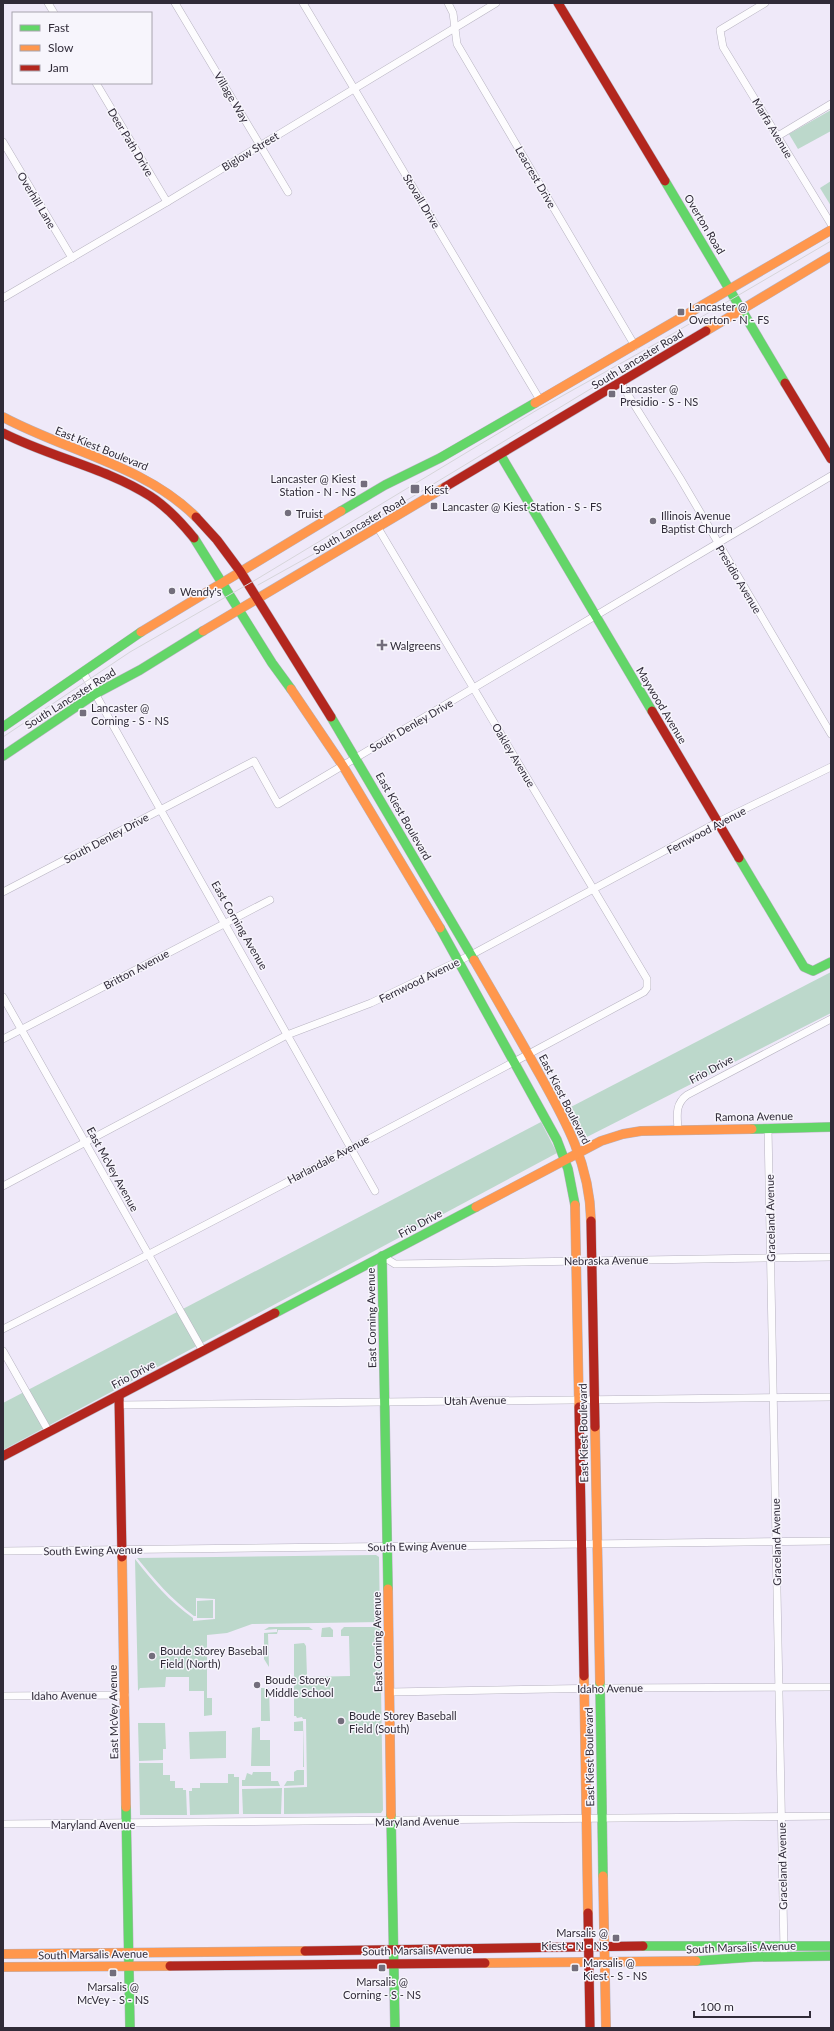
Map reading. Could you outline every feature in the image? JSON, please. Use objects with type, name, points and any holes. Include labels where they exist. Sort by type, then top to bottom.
[{"type":"main road","name":"Overton Road","points":[[558,3],[831,458]]},
{"type":"main road","name":"South Lancaster Road","points":[[3,727],[151,625],[239,572],[385,485],[440,458],[635,346],[831,230]]},
{"type":"main road","name":"South Lancaster Road","points":[[3,756],[95,694],[140,670],[238,608],[378,528],[742,308],[831,256]]},
{"type":"main road","name":"East Kiest Boulevard","points":[[3,417],[41,437],[130,471],[149,481],[180,502],[204,524],[256,598],[356,758],[529,1054],[579,1152],[590,1196],[606,2028]]},
{"type":"main road","name":"East Kiest Boulevard","points":[[3,433],[41,450],[131,485],[163,506],[191,533],[223,582],[275,668],[302,703],[343,766],[459,960],[557,1140],[565,1160],[574,1196],[576,1261],[590,2028]]},
{"type":"main road","name":"Maywood Avenue","points":[[500,454],[804,967],[813,971],[831,962]]},
{"type":"main road","name":"Ramona Avenue","points":[[678,1129],[831,1127]]},
{"type":"main road","name":"Frio Drive","points":[[3,1456],[49,1432],[119,1400],[203,1351],[601,1141],[623,1134],[641,1131],[678,1129]]},
{"type":"main road","name":"East Corning Avenue","points":[[382,1256],[395,2028]]},
{"type":"main road","name":"East McVey Avenue","points":[[119,1400],[130,2028]]},
{"type":"main road","name":"South Marsalis Avenue","points":[[3,1954],[394,1950],[589,1946],[831,1946]]},
{"type":"main road","name":"South Marsalis Avenue","points":[[3,1967],[394,1962],[605,1962],[831,1956]]},
{"type":"street","points":[[48,3],[53,12]]},
{"type":"street","name":"Village Way","points":[[175,3],[288,192]]},
{"type":"street","name":"Stovall Drive","points":[[303,3],[540,400]]},
{"type":"street","name":"Leacrest Drive","points":[[448,3],[453,13],[457,44],[635,346]]},
{"type":"street","name":"Biglow Street","points":[[3,298],[167,202],[496,3]]},
{"type":"street","name":"Marfa Avenue","points":[[765,3],[720,30],[723,47],[831,224]]},
{"type":"street","name":"Deer Path Drive","points":[[97,84],[167,202]]},
{"type":"street","points":[[778,136],[831,104]]},
{"type":"street","name":"Overhill Lane","points":[[3,142],[72,258]]},
{"type":"street","name":"Presidio Avenue","points":[[620,382],[680,478],[831,734]]},
{"type":"street","name":"South Denley Drive","points":[[3,892],[254,761],[278,804],[596,617],[717,542],[831,476]]},
{"type":"street","name":"Oakley Avenue","points":[[378,528],[648,983]]},
{"type":"street","name":"East Corning Avenue","points":[[83,672],[225,922],[287,1035],[352,1147],[375,1191]]},
{"type":"street","name":"Fernwood Avenue","points":[[3,1186],[287,1035],[371,1003],[471,955],[718,822],[831,767]]},
{"type":"street","name":"Britton Avenue","points":[[3,1039],[225,922],[270,900]]},
{"type":"street","name":"Harlandale Avenue","points":[[3,1329],[148,1256],[515,1062],[644,992],[648,983]]},
{"type":"street","name":"East McVey Avenue","points":[[3,997],[203,1351]]},
{"type":"street","name":"Frio Drive","points":[[678,1129],[678,1105],[681,1100],[831,1019]]},
{"type":"street","name":"Graceland Avenue","points":[[768,1128],[784,1957]]},
{"type":"street","name":"Nebraska Avenue","points":[[382,1256],[395,1264],[831,1257]]},
{"type":"street","points":[[3,1351],[49,1432]]},
{"type":"street","name":"Utah Avenue","points":[[119,1400],[384,1402],[831,1397]]},
{"type":"street","name":"South Ewing Avenue","points":[[3,1551],[831,1541]]},
{"type":"street","name":"Idaho Avenue","points":[[390,1692],[584,1688],[831,1687]]},
{"type":"street","name":"Idaho Avenue","points":[[3,1696],[125,1695]]},
{"type":"street","name":"Maryland Avenue","points":[[3,1824],[831,1816]]},
{"type":"green space","points":[[831,110],[831,131],[798,149],[789,134]]},
{"type":"green space","points":[[831,181],[831,206],[820,188]]},
{"type":"green space","points":[[831,972],[831,1013],[581,1140],[565,1110]]},
{"type":"green space","points":[[541,1122],[557,1153],[3,1450],[3,1403]]},
{"type":"green space","points":[[376,1555],[379,1557],[380,1622],[252,1624],[227,1633],[207,1635],[207,1698],[212,1698],[212,1715],[204,1716],[204,1691],[189,1691],[189,1677],[166,1677],[165,1687],[140,1688],[138,1691],[135,1559],[162,1591],[176,1605],[193,1618],[193,1621],[215,1619],[215,1599],[196,1598],[196,1616],[194,1616],[157,1582],[137,1558]]},
{"type":"green space","points":[[213,1600],[213,1618],[197,1618],[197,1601]]},
{"type":"green space","points":[[269,1627],[309,1627],[313,1630],[278,1630],[277,1634],[268,1634],[269,1667],[264,1659],[264,1633],[277,1632],[277,1629],[264,1630]]},
{"type":"green space","points":[[330,1627],[333,1630],[333,1637],[321,1637],[322,1628]]},
{"type":"green space","points":[[344,1627],[380,1627],[383,1810],[381,1813],[284,1814],[284,1788],[307,1787],[306,1719],[303,1719],[302,1717],[297,1718],[294,1716],[294,1644],[304,1643],[306,1646],[307,1677],[350,1676],[349,1636],[341,1636],[341,1630]]},
{"type":"green space","points":[[261,1688],[269,1688],[270,1721],[261,1721]]},
{"type":"green space","points":[[303,1721],[304,1767],[303,1731],[294,1731],[294,1722]]},
{"type":"green space","points":[[138,1723],[165,1723],[166,1749],[163,1749],[163,1760],[139,1761]]},
{"type":"green space","points":[[260,1727],[260,1740],[270,1740],[270,1766],[251,1766],[252,1728]]},
{"type":"green space","points":[[226,1731],[226,1758],[190,1759],[189,1732]]},
{"type":"green space","points":[[139,1763],[163,1763],[163,1775],[170,1775],[170,1781],[175,1781],[175,1788],[183,1788],[183,1790],[186,1790],[187,1815],[140,1815]]},
{"type":"green space","points":[[297,1770],[304,1770],[304,1785],[284,1786],[287,1781],[294,1781],[294,1772]]},
{"type":"green space","points":[[253,1772],[271,1772],[271,1781],[278,1781],[280,1786],[242,1786],[242,1780],[245,1780],[247,1773],[252,1775]]},
{"type":"green space","points":[[228,1774],[234,1774],[234,1777],[239,1777],[239,1814],[190,1815],[189,1791],[192,1791],[192,1788],[200,1788],[200,1783],[228,1783]]},
{"type":"green space","points":[[282,1788],[281,1814],[243,1814],[242,1789]]},
{"type":"tram line","points":[[3,737],[130,652],[257,579],[537,410],[650,347],[831,241]]},
{"type":"tram line","points":[[258,585],[364,526],[640,359]]},
{"type":"traffic: fast","points":[[665,181],[785,383]]},
{"type":"traffic: fast","points":[[341,511],[385,485],[440,458],[535,403]]},
{"type":"traffic: fast","points":[[500,454],[652,711]]},
{"type":"traffic: fast","points":[[194,538],[272,663],[291,689]]},
{"type":"traffic: fast","points":[[3,756],[95,694],[140,670],[203,631]]},
{"type":"traffic: fast","points":[[3,727],[141,632]]},
{"type":"traffic: fast","points":[[331,717],[474,960]]},
{"type":"traffic: fast","points":[[739,858],[804,967],[813,971],[831,962]]},
{"type":"traffic: fast","points":[[440,928],[557,1140],[568,1169],[575,1205]]},
{"type":"traffic: fast","points":[[752,1129],[831,1127]]},
{"type":"traffic: fast","points":[[275,1313],[476,1207]]},
{"type":"traffic: fast","points":[[382,1256],[388,1589]]},
{"type":"traffic: fast","points":[[600,1682],[603,1876]]},
{"type":"traffic: fast","points":[[126,1807],[130,2028]]},
{"type":"traffic: fast","points":[[391,1815],[395,2028]]},
{"type":"traffic: fast","points":[[643,1946],[831,1946]]},
{"type":"traffic: fast","points":[[696,1961],[753,1957],[831,1956]]},
{"type":"traffic: slow","points":[[535,403],[831,230]]},
{"type":"traffic: slow","points":[[706,331],[831,256]]},
{"type":"traffic: slow","points":[[3,417],[52,440],[129,471],[153,484],[175,499],[196,517]]},
{"type":"traffic: slow","points":[[203,631],[445,487]]},
{"type":"traffic: slow","points":[[141,632],[341,511]]},
{"type":"traffic: slow","points":[[291,689],[343,766],[440,928]]},
{"type":"traffic: slow","points":[[474,960],[528,1054],[574,1141],[586,1179],[591,1221]]},
{"type":"traffic: slow","points":[[476,1207],[601,1141],[623,1134],[641,1131],[752,1129]]},
{"type":"traffic: slow","points":[[575,1205],[579,1407]]},
{"type":"traffic: slow","points":[[595,1427],[600,1682]]},
{"type":"traffic: slow","points":[[122,1557],[126,1807]]},
{"type":"traffic: slow","points":[[388,1589],[391,1815]]},
{"type":"traffic: slow","points":[[584,1676],[588,1913]]},
{"type":"traffic: slow","points":[[603,1876],[606,2028]]},
{"type":"traffic: slow","points":[[3,1954],[305,1951]]},
{"type":"traffic: slow","points":[[485,1963],[696,1961]]},
{"type":"traffic: slow","points":[[3,1967],[170,1966]]},
{"type":"traffic: jam","points":[[558,3],[665,181]]},
{"type":"traffic: jam","points":[[445,487],[706,331]]},
{"type":"traffic: jam","points":[[785,383],[831,459]]},
{"type":"traffic: jam","points":[[3,433],[40,449],[97,470],[133,486],[150,496],[168,510],[194,538]]},
{"type":"traffic: jam","points":[[196,517],[217,540],[240,571],[331,717]]},
{"type":"traffic: jam","points":[[652,711],[739,858]]},
{"type":"traffic: jam","points":[[591,1221],[595,1427]]},
{"type":"traffic: jam","points":[[3,1456],[275,1313]]},
{"type":"traffic: jam","points":[[119,1396],[122,1557]]},
{"type":"traffic: jam","points":[[579,1407],[584,1676]]},
{"type":"traffic: jam","points":[[588,1913],[590,2028]]},
{"type":"traffic: jam","points":[[305,1951],[643,1946]]},
{"type":"traffic: jam","points":[[170,1966],[485,1963]]},
{"type":"place","name":"Lancaster @ Overton - N - FS","points":[[681,312]]},
{"type":"place","name":"Lancaster @ Presidio - S - NS","points":[[612,394]]},
{"type":"place","name":"Lancaster @ Kiest Station - N - NS","points":[[364,484]]},
{"type":"place","name":"Kiest","points":[[415,489]]},
{"type":"place","name":"Lancaster @ Kiest Station - S - FS","points":[[434,506]]},
{"type":"place","name":"Truist","points":[[288,513]]},
{"type":"place","name":"Illinois Avenue Baptist Church","points":[[653,521]]},
{"type":"place","name":"Wendy's","points":[[172,591]]},
{"type":"place","name":"Walgreens","points":[[382,645]]},
{"type":"place","name":"Lancaster @ Corning - S - NS","points":[[83,713]]},
{"type":"place","name":"Boude Storey Baseball Field (North)","points":[[152,1656]]},
{"type":"place","name":"Boude Storey Middle School","points":[[257,1685]]},
{"type":"place","name":"Boude Storey Baseball Field (South)","points":[[341,1721]]},
{"type":"place","name":"Marsalis @ Kiest - N - NS","points":[[616,1938]]},
{"type":"place","name":"Marsalis @ Corning - S - NS","points":[[382,1968]]},
{"type":"place","name":"Marsalis @ Kiest - S - NS","points":[[575,1968]]},
{"type":"place","name":"Marsalis @ McVey - S - NS","points":[[113,1973]]}]
